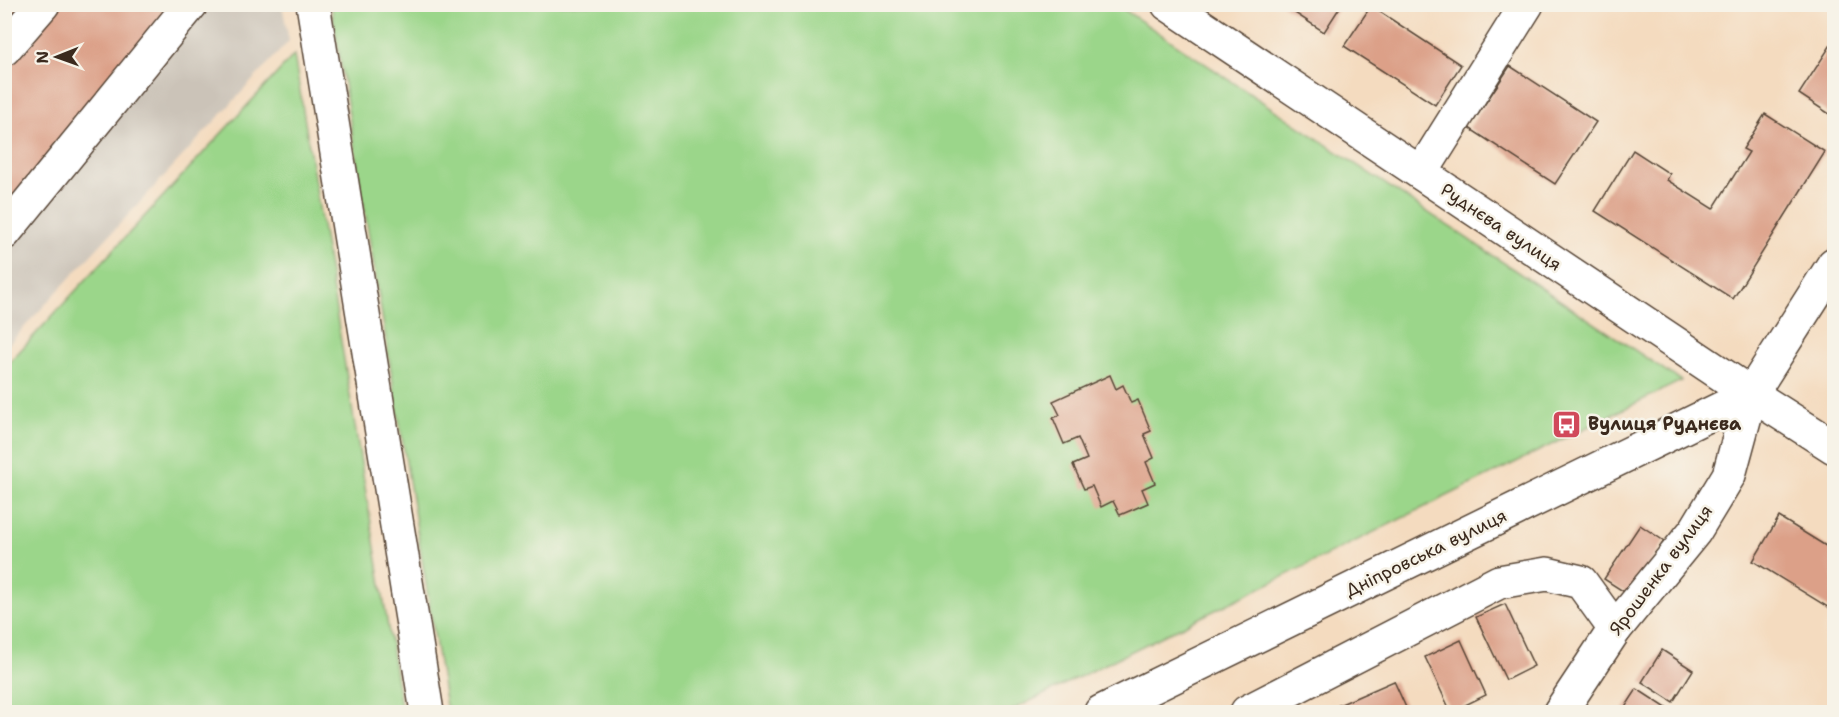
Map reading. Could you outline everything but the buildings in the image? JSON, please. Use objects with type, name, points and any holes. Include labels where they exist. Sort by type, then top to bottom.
[{"type":"street","points":[[4,49],[43,4]]},
{"type":"street","points":[[4,233],[191,4]]},
{"type":"street","points":[[313,4],[427,712]]},
{"type":"street","name":"Руднєва вулиця","points":[[1168,4],[1751,394],[1834,447]]},
{"type":"street","points":[[1421,173],[1527,4]]},
{"type":"street","name":"Ярошенка вулиця","points":[[1560,712],[1615,629],[1695,531],[1729,476],[1751,394],[1834,264]]},
{"type":"street","name":"Дніпровська вулиця","points":[[1101,712],[1751,394]]},
{"type":"street","points":[[1247,712],[1499,582],[1546,574],[1581,582],[1615,629]]},
{"type":"shaded area","points":[[5,5],[282,5],[289,41],[5,348]]},
{"type":"green space","points":[[331,5],[1117,5],[1681,381],[1008,712],[447,712]]},
{"type":"green space","points":[[294,55],[402,712],[5,712],[5,367]]},
{"type":"place","name":"Вулиця Руднєва","points":[[1567,424]]}]
